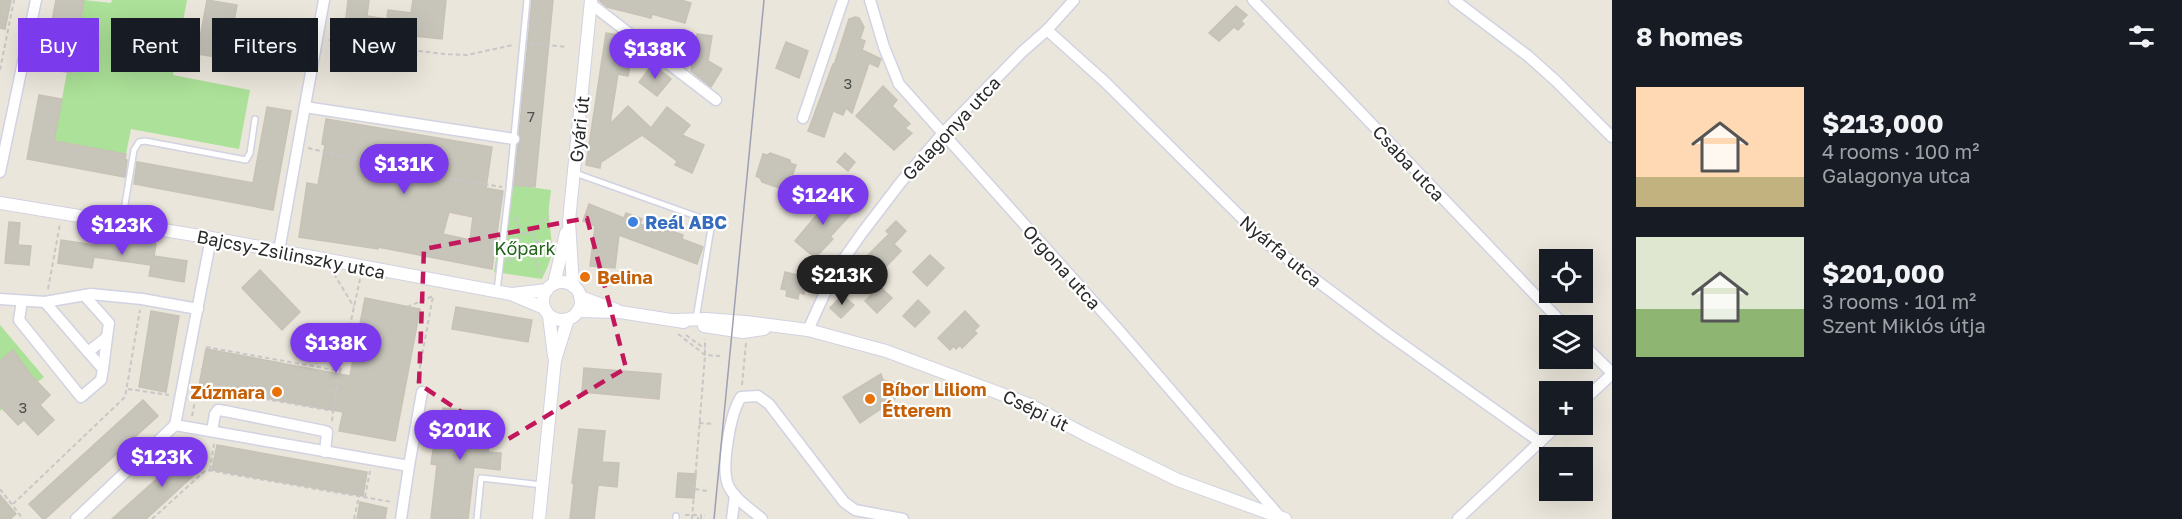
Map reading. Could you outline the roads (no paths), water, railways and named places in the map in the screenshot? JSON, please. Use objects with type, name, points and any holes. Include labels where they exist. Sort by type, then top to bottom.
[{"type":"street","points":[[0,172],[36,0]]},
{"type":"street","points":[[279,251],[324,0]]},
{"type":"street","points":[[803,118],[843,0]]},
{"type":"street","name":"Orgona utca","points":[[870,0],[884,47],[899,84],[1283,518]]},
{"type":"street","name":"Galagonya utca","points":[[808,330],[834,273],[901,182],[943,133],[1022,52],[1047,30],[1074,0]]},
{"type":"street","name":"Csaba utca","points":[[1253,0],[1554,315]]},
{"type":"street","points":[[1454,0],[1542,68],[1612,137]]},
{"type":"street","points":[[591,2],[716,100]]},
{"type":"street","name":"Gyári út","points":[[573,286],[570,221],[591,2]]},
{"type":"street","name":"Nyárfa utca","points":[[1047,30],[1105,82],[1269,245],[1378,327],[1540,442]]},
{"type":"street","points":[[305,107],[514,139]]},
{"type":"street","name":"Bajcsy-Zsilinszky utca","points":[[0,202],[211,238],[511,294],[546,312]]},
{"type":"street","name":"Gyári út","points":[[548,284],[570,221]]},
{"type":"street","points":[[76,519],[175,425],[211,238]]},
{"type":"street","points":[[539,519],[555,360],[580,297],[573,286],[563,282],[548,284],[543,301],[555,360]]},
{"type":"street","name":"Bajcsy-Zsilinszky utca","points":[[511,294],[548,284]]},
{"type":"street","points":[[0,299],[45,302],[91,294],[142,299],[198,309]]},
{"type":"street","points":[[22,301],[19,320],[81,397],[101,380],[109,323],[84,296]]},
{"type":"street","name":"Csépi út","points":[[580,297],[620,312],[677,327],[743,332],[779,327]]},
{"type":"street","points":[[45,302],[102,369]]},
{"type":"street","points":[[546,312],[558,320],[573,315]]},
{"type":"street","name":"Csépi út","points":[[573,315],[620,312]]},
{"type":"street","name":"Csépi út","points":[[677,327],[696,320],[746,322],[808,330],[886,351],[1028,404],[1178,480],[1266,516],[1283,518]]},
{"type":"street","points":[[88,352],[107,337]]},
{"type":"street","points":[[1593,354],[1612,374],[1593,392]]},
{"type":"street","points":[[401,519],[419,391]]},
{"type":"street","points":[[762,519],[735,495],[728,485],[730,422],[735,406],[741,397],[758,396],[769,404],[844,502],[855,510],[903,519]]},
{"type":"street","points":[[214,435],[214,414],[218,410],[225,411],[327,432],[326,452]]},
{"type":"street","points":[[175,425],[214,435],[409,466]]},
{"type":"street","points":[[1458,519],[1547,435]]},
{"type":"street","points":[[732,519],[735,495]]},
{"type":"lane","points":[[497,292],[527,0]]},
{"type":"lane","points":[[121,223],[134,150],[139,142],[145,141],[246,160],[250,153],[255,119]]},
{"type":"lane","points":[[575,173],[704,219],[709,223],[710,241],[696,320]]},
{"type":"lane","points":[[477,519],[481,478],[542,485]]},
{"type":"tram line","points":[[714,519],[764,0]]},
{"type":"place","name":"Reál ABC","points":[[633,222]]},
{"type":"place","name":"Belina","points":[[585,277]]},
{"type":"place","name":"Zúzmara","points":[[277,392]]},
{"type":"place","name":"Bíbor Liliom Étterem","points":[[870,399]]},
{"type":"park label","name":"Kőpark","points":[[525,248]]}]
